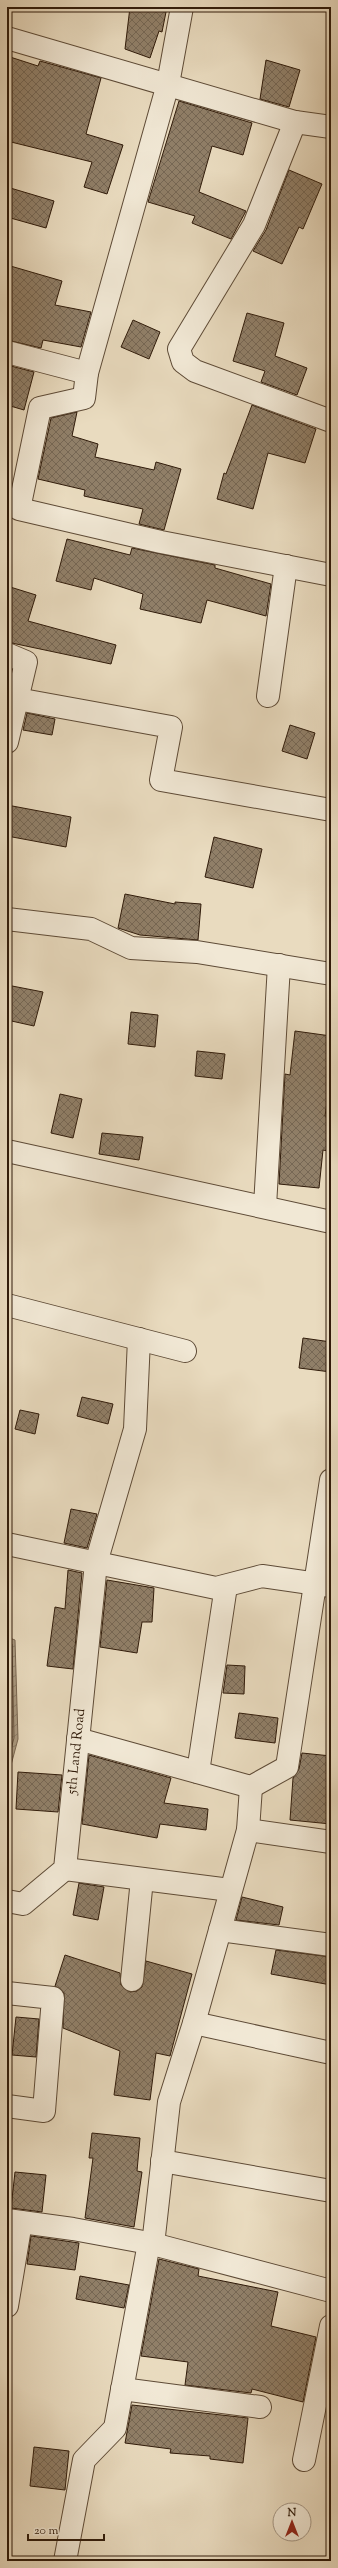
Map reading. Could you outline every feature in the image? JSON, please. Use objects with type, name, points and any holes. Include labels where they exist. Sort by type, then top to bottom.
[{"type":"street","points":[[182,7],[168,84],[87,373],[84,398],[40,408],[13,508],[161,542],[331,575]]},
{"type":"street","points":[[7,38],[295,122],[331,126]]},
{"type":"street","points":[[295,122],[254,225],[179,350],[183,362],[196,371],[331,421]]},
{"type":"street","points":[[7,352],[87,373]]},
{"type":"street","points":[[268,696],[286,566]]},
{"type":"street","points":[[7,654],[26,662],[7,742]]},
{"type":"street","points":[[17,698],[171,727],[161,780],[331,810]]},
{"type":"street","points":[[7,919],[91,929],[131,948],[197,952],[331,974]]},
{"type":"street","points":[[265,1206],[279,965]]},
{"type":"street","points":[[7,1151],[265,1206],[331,1222]]},
{"type":"street","points":[[7,1304],[184,1351]]},
{"type":"street","name":"5th Land Road","points":[[65,1869],[96,1563],[135,1429],[139,1339]]},
{"type":"street","points":[[78,1739],[251,1787],[288,1767],[323,1584],[331,1480]]},
{"type":"street","points":[[7,1544],[216,1588],[262,1576],[323,1584]]},
{"type":"street","points":[[198,1772],[226,1586]]},
{"type":"street","points":[[65,2561],[84,2460],[115,2428],[149,2243],[154,2236],[169,2102],[194,2023],[248,1830],[251,1787]]},
{"type":"street","points":[[248,1830],[331,1842]]},
{"type":"street","points":[[7,1901],[23,1904],[65,1869],[230,1890]]},
{"type":"street","points":[[132,1980],[142,1879]]},
{"type":"street","points":[[220,1930],[331,1945]]},
{"type":"street","points":[[7,1993],[53,1998],[44,2111],[7,2106]]},
{"type":"street","points":[[194,2023],[331,2054]]},
{"type":"street","points":[[162,2161],[331,2190]]},
{"type":"street","points":[[7,2306],[14,2221],[73,2229],[149,2243],[331,2291]]},
{"type":"street","points":[[304,2460],[331,2326]]},
{"type":"street","points":[[122,2389],[260,2407]]},
{"type":"water","points":[[7,1637],[15,1640],[18,1739],[7,1780]]},
{"type":"building","points":[[130,7],[167,7],[162,32],[159,31],[150,58],[125,49]]},
{"type":"building","points":[[7,56],[38,66],[40,61],[101,78],[86,134],[123,145],[107,194],[84,187],[92,162],[7,141]]},
{"type":"building","points":[[266,60],[300,70],[289,107],[260,99]]},
{"type":"building","points":[[179,101],[252,123],[243,155],[212,146],[199,192],[246,211],[231,239],[192,223],[195,216],[148,202]]},
{"type":"building","points":[[289,170],[322,184],[303,229],[299,227],[282,264],[253,251],[266,230]]},
{"type":"building","points":[[7,187],[54,201],[46,228],[7,217]]},
{"type":"building","points":[[7,265],[62,281],[55,305],[91,312],[81,347],[43,340],[41,348],[7,340]]},
{"type":"building","points":[[247,313],[284,323],[275,356],[307,368],[297,395],[261,382],[265,371],[233,361]]},
{"type":"building","points":[[133,320],[160,332],[149,359],[121,347]]},
{"type":"building","points":[[7,365],[34,372],[24,410],[7,405]]},
{"type":"building","points":[[252,405],[316,429],[305,463],[268,453],[253,509],[217,499],[224,473],[226,474]]},
{"type":"building","points":[[77,412],[72,436],[98,444],[95,457],[154,470],[156,462],[181,469],[164,530],[139,524],[143,509],[84,496],[85,490],[38,479],[51,418]]},
{"type":"building","points":[[67,539],[130,555],[132,548],[215,565],[215,568],[271,584],[266,616],[207,600],[201,623],[140,609],[143,594],[94,578],[91,590],[56,581]]},
{"type":"building","points":[[7,586],[36,595],[28,621],[116,645],[111,664],[7,642]]},
{"type":"building","points":[[27,713],[55,719],[52,735],[23,730]]},
{"type":"building","points":[[290,725],[315,733],[307,759],[282,751]]},
{"type":"building","points":[[7,805],[71,817],[66,847],[7,836]]},
{"type":"building","points":[[214,837],[262,849],[253,888],[205,877]]},
{"type":"building","points":[[125,894],[175,904],[175,902],[201,904],[198,940],[140,935],[118,928]]},
{"type":"building","points":[[7,985],[43,992],[34,1026],[7,1020]]},
{"type":"building","points":[[131,1012],[158,1015],[155,1047],[128,1044]]},
{"type":"building","points":[[295,1031],[331,1036],[331,1077],[325,1116],[331,1117],[331,1132],[328,1151],[323,1150],[319,1188],[279,1184],[285,1074],[290,1075]]},
{"type":"building","points":[[197,1051],[225,1054],[222,1079],[195,1076]]},
{"type":"building","points":[[60,1094],[82,1099],[73,1138],[51,1133]]},
{"type":"building","points":[[102,1133],[143,1137],[139,1160],[99,1154]]},
{"type":"building","points":[[303,1338],[331,1342],[331,1372],[299,1368]]},
{"type":"building","points":[[82,1397],[113,1404],[108,1424],[77,1416]]},
{"type":"building","points":[[20,1410],[39,1414],[35,1434],[15,1429]]},
{"type":"building","points":[[71,1509],[97,1514],[87,1548],[64,1543]]},
{"type":"building","points":[[68,1570],[82,1573],[73,1669],[47,1666],[55,1607],[65,1609]]},
{"type":"building","points":[[107,1580],[154,1588],[152,1622],[142,1622],[137,1653],[100,1647]]},
{"type":"building","points":[[227,1665],[245,1666],[244,1694],[223,1693]]},
{"type":"building","points":[[239,1713],[278,1718],[275,1743],[235,1738]]},
{"type":"building","points":[[302,1753],[331,1756],[331,1824],[290,1820],[293,1778],[299,1769]]},
{"type":"building","points":[[89,1755],[171,1778],[164,1803],[208,1809],[206,1830],[160,1824],[157,1838],[82,1824]]},
{"type":"building","points":[[18,1772],[62,1775],[58,1812],[16,1809]]},
{"type":"building","points":[[79,1883],[104,1887],[98,1920],[73,1915]]},
{"type":"building","points":[[242,1897],[283,1907],[279,1925],[236,1920]]},
{"type":"building","points":[[276,1950],[331,1957],[331,1985],[271,1974]]},
{"type":"building","points":[[65,1955],[120,1973],[121,1985],[130,1992],[137,1991],[142,1987],[146,1961],[192,1974],[170,2056],[156,2053],[150,2100],[114,2095],[120,2051],[63,2028],[64,1993],[55,1986]]},
{"type":"building","points":[[16,2017],[39,2019],[36,2057],[12,2055]]},
{"type":"building","points":[[92,2133],[140,2138],[137,2171],[142,2172],[134,2227],[85,2218],[93,2158],[89,2158]]},
{"type":"building","points":[[15,2172],[46,2175],[42,2212],[11,2208]]},
{"type":"building","points":[[31,2236],[79,2243],[75,2270],[27,2264]]},
{"type":"building","points":[[159,2259],[199,2269],[198,2276],[278,2292],[271,2326],[316,2337],[303,2402],[252,2389],[251,2393],[185,2385],[188,2362],[141,2356]]},
{"type":"building","points":[[80,2276],[129,2285],[124,2308],[76,2299]]},
{"type":"building","points":[[132,2405],[248,2418],[243,2463],[210,2459],[210,2456],[170,2453],[171,2449],[125,2443]]},
{"type":"building","points":[[34,2447],[69,2451],[65,2490],[30,2486]]}]
